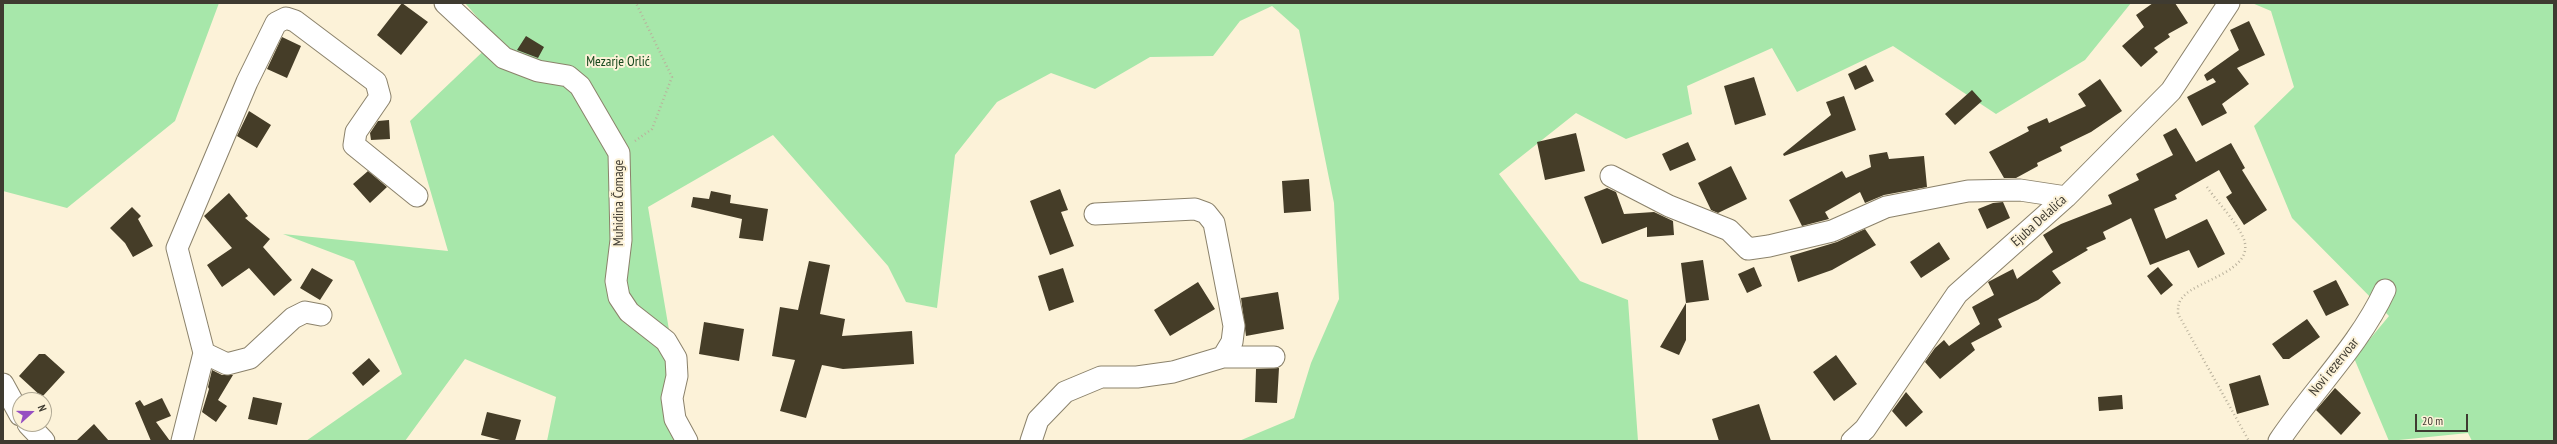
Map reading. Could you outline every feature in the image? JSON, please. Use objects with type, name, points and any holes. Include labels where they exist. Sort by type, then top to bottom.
[{"type":"street","points":[[182,441],[204,353],[177,248],[285,3]]},
{"type":"street","name":"Muhidina Čomage","points":[[445,3],[504,58],[538,71],[568,76],[580,86],[619,153],[621,240],[616,281],[619,297],[629,312],[666,341],[676,358],[677,376],[672,398],[675,419],[687,441]]},
{"type":"street","name":"Ejuba Delalića","points":[[1852,441],[1866,429],[1957,294],[2066,197],[2171,91],[2229,3]]},
{"type":"street","points":[[276,23],[286,18],[295,21],[376,82],[380,97],[356,132],[354,145],[417,196]]},
{"type":"street","points":[[1611,176],[1669,206],[1729,230],[1748,249],[1769,246],[1832,231],[1886,207],[1968,191],[2020,190],[2066,197]]},
{"type":"street","points":[[1095,214],[1195,210],[1206,214],[1214,223],[1234,326],[1232,342],[1223,357]]},
{"type":"street","name":"Novi rezervoar","points":[[2279,441],[2301,407],[2372,317],[2385,290]]},
{"type":"street","points":[[204,353],[227,364],[250,358],[293,318],[305,312],[321,315]]},
{"type":"street","points":[[1031,441],[1038,420],[1065,392],[1101,377],[1137,377],[1172,372],[1223,357],[1274,357]]},
{"type":"street","points":[[3,384],[12,400]]},
{"type":"street","points":[[36,432],[44,441]]},
{"type":"path","points":[[619,153],[652,129],[672,77],[636,3]]},
{"type":"path","points":[[2207,187],[2243,238],[2245,250],[2241,259],[2229,271],[2183,296],[2178,304],[2178,314],[2248,441]]},
{"type":"green space","points":[[3,3],[219,3],[175,121],[67,208],[3,191]]},
{"type":"green space","name":"Mezarje Orlić","points":[[465,3],[2131,3],[2085,60],[1996,114],[1893,46],[1797,92],[1772,48],[1687,86],[1692,114],[1626,139],[1576,113],[1499,174],[1580,281],[1628,300],[1638,441],[1239,441],[1294,418],[1311,363],[1339,299],[1334,203],[1299,30],[1272,6],[1240,21],[1213,56],[1150,57],[1095,89],[1051,73],[997,102],[955,155],[937,308],[906,302],[888,266],[773,135],[648,207],[688,441],[547,441],[556,397],[465,359],[405,441],[306,441],[402,374],[354,261],[283,234],[448,251],[410,121],[496,39]]},
{"type":"green space","points":[[2252,3],[2554,3],[2554,441],[2472,441],[2468,433],[2389,441],[2354,358],[2389,316],[2292,218],[2254,126],[2294,87],[2271,11]]},
{"type":"building","points":[[402,3],[428,22],[401,55],[377,35]]},
{"type":"building","points":[[2153,3],[2175,3],[2188,23],[2168,34],[2170,37],[2154,48],[2158,52],[2141,67],[2122,46],[2144,27],[2136,15]]},
{"type":"building","points":[[2249,21],[2265,55],[2237,68],[2249,84],[2222,104],[2227,113],[2202,126],[2187,97],[2216,82],[2213,78],[2207,81],[2204,75],[2239,50],[2230,30]]},
{"type":"building","points":[[526,36],[544,47],[538,58],[517,50]]},
{"type":"building","points":[[282,37],[301,46],[287,78],[267,69]]},
{"type":"building","points":[[1866,65],[1874,81],[1855,90],[1848,74]]},
{"type":"building","points":[[1754,77],[1766,115],[1735,125],[1724,86]]},
{"type":"building","points":[[2100,79],[2122,111],[2091,132],[2060,147],[2062,151],[2037,163],[2038,166],[2016,178],[2004,178],[1989,152],[2029,131],[2027,127],[2047,118],[2049,123],[2086,106],[2078,94]]},
{"type":"building","points":[[1972,90],[1982,101],[1955,125],[1945,114]]},
{"type":"building","points":[[1844,96],[1856,130],[1784,156],[1783,154],[1831,115],[1826,102]]},
{"type":"building","points":[[249,111],[271,125],[257,148],[237,136]]},
{"type":"building","points":[[389,120],[390,139],[371,140],[370,133],[378,121]]},
{"type":"building","points":[[2176,128],[2196,162],[2231,143],[2245,168],[2242,170],[2267,210],[2244,225],[2226,197],[2232,193],[2219,170],[2175,195],[2177,199],[2154,209],[2166,239],[2207,219],[2225,254],[2198,268],[2189,250],[2150,265],[2131,218],[2103,232],[2106,239],[2086,248],[2088,250],[2052,271],[2061,283],[2038,300],[1998,319],[2002,327],[1971,343],[1975,350],[1940,379],[1925,362],[1935,348],[1944,340],[1949,346],[1980,324],[1972,307],[1994,295],[1988,282],[2013,269],[2017,279],[2053,252],[2043,235],[2061,224],[2112,204],[2108,195],[2139,180],[2136,174],[2173,155],[2163,135]]},
{"type":"building","points":[[1576,133],[1585,171],[1545,180],[1537,142]]},
{"type":"building","points":[[1688,142],[1696,160],[1670,171],[1662,154]]},
{"type":"building","points":[[1887,152],[1889,159],[1924,156],[1927,187],[1884,195],[1865,203],[1860,192],[1825,212],[1829,219],[1802,226],[1789,200],[1842,171],[1846,178],[1871,167],[1869,155]]},
{"type":"building","points":[[1731,166],[1747,199],[1718,213],[1711,210],[1698,183]]},
{"type":"building","points":[[368,171],[387,187],[370,203],[353,184]]},
{"type":"building","points":[[1309,179],[1311,211],[1284,213],[1282,181]]},
{"type":"building","points":[[1607,188],[1616,192],[1624,214],[1654,212],[1673,221],[1674,235],[1647,237],[1647,227],[1602,244],[1584,197]]},
{"type":"building","points":[[1060,189],[1068,210],[1061,212],[1074,246],[1050,255],[1030,201]]},
{"type":"building","points":[[711,191],[731,195],[730,203],[768,209],[763,241],[739,238],[742,219],[691,207],[693,197],[709,199]]},
{"type":"building","points":[[229,193],[248,216],[245,218],[270,239],[263,247],[292,280],[274,296],[249,268],[222,287],[207,265],[232,248],[204,216]]},
{"type":"building","points":[[2003,202],[2010,218],[1987,229],[1978,209],[1993,203]]},
{"type":"building","points":[[132,207],[141,216],[138,219],[153,246],[133,257],[125,243],[110,228]]},
{"type":"building","points":[[1865,229],[1876,245],[1832,270],[1798,282],[1790,256],[1837,242]]},
{"type":"building","points":[[1939,242],[1950,259],[1921,278],[1910,262]]},
{"type":"building","points":[[1703,260],[1709,300],[1686,303],[1681,263]]},
{"type":"building","points":[[809,261],[830,265],[820,314],[845,319],[842,336],[912,331],[914,364],[843,369],[822,365],[806,418],[780,411],[795,360],[772,356],[780,307],[798,310]]},
{"type":"building","points":[[1754,267],[1762,286],[1747,293],[1738,274]]},
{"type":"building","points":[[2158,267],[2173,285],[2161,295],[2147,276]]},
{"type":"building","points":[[312,268],[333,280],[320,300],[300,288]]},
{"type":"building","points":[[1063,268],[1074,302],[1049,311],[1038,276]]},
{"type":"building","points":[[2336,280],[2349,305],[2326,316],[2313,291]]},
{"type":"building","points":[[1198,282],[1215,309],[1170,336],[1154,310]]},
{"type":"building","points":[[1278,292],[1284,329],[1246,336],[1241,298]]},
{"type":"building","points":[[1686,303],[1686,340],[1679,355],[1660,347]]},
{"type":"building","points":[[2307,319],[2320,337],[2289,359],[2283,359],[2272,344]]},
{"type":"building","points":[[704,322],[744,329],[739,361],[699,354]]},
{"type":"building","points":[[39,354],[45,354],[65,372],[47,392],[37,392],[19,376]]},
{"type":"building","points":[[1836,355],[1857,384],[1834,401],[1813,372]]},
{"type":"building","points":[[369,358],[380,371],[363,386],[352,373]]},
{"type":"building","points":[[1279,368],[1277,403],[1255,402],[1256,369]]},
{"type":"building","points":[[212,370],[222,375],[233,375],[218,400],[227,406],[216,422],[202,412],[209,389],[208,387]]},
{"type":"building","points":[[2260,375],[2269,405],[2237,414],[2229,384]]},
{"type":"building","points":[[2335,388],[2361,413],[2341,435],[2316,410]]},
{"type":"building","points":[[1906,392],[1923,412],[1906,427],[1892,411]]},
{"type":"building","points":[[2122,395],[2123,409],[2099,411],[2098,397]]},
{"type":"building","points":[[253,397],[282,403],[277,425],[248,419]]},
{"type":"building","points":[[162,398],[171,416],[156,422],[170,441],[151,441],[135,403],[140,400],[144,406]]},
{"type":"building","points":[[1759,404],[1771,441],[1719,441],[1712,419]]},
{"type":"building","points":[[487,412],[521,420],[515,441],[504,441],[481,435]]},
{"type":"building","points":[[94,424],[109,441],[76,441]]}]
